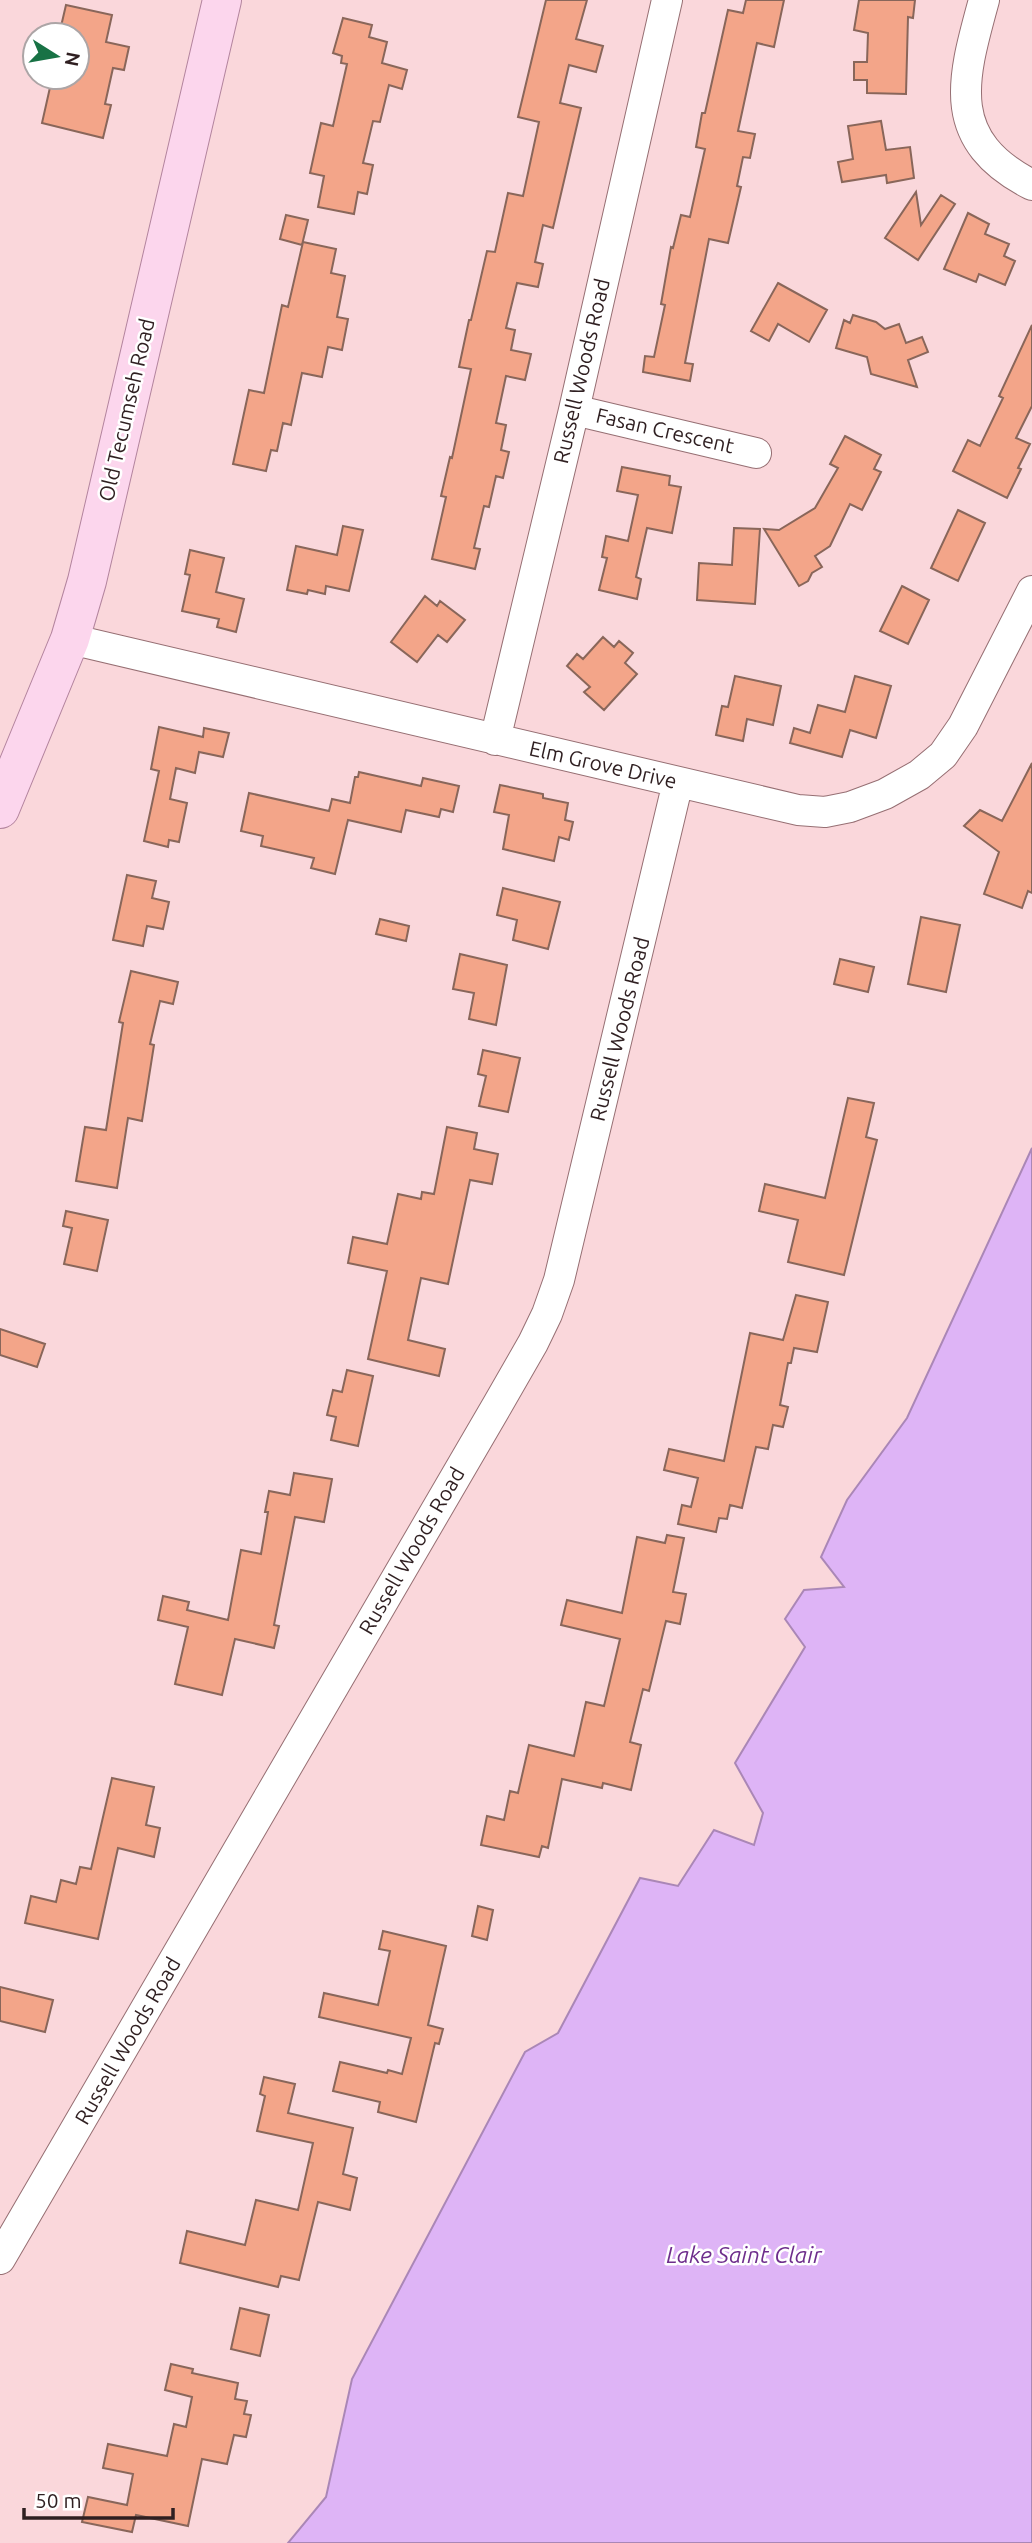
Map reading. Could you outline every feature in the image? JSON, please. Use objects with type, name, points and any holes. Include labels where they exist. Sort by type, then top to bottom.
[{"type":"main road","name":"Old Tecumseh Road","points":[[0,809],[70,639],[88,581],[222,0]]},
{"type":"street","name":"Russell Woods Road","points":[[495,740],[574,410],[667,0]]},
{"type":"street","points":[[984,0],[967,63],[965,92],[968,115],[974,134],[986,151],[1002,167],[1032,185]]},
{"type":"street","name":"Fasan Crescent","points":[[574,410],[756,453]]},
{"type":"street","name":"Elm Grove Drive","points":[[70,639],[799,810],[825,812],[850,807],[885,794],[919,775],[943,755],[963,726],[1032,591]]},
{"type":"street","name":"Russell Woods Road","points":[[0,2259],[504,1393],[547,1314],[559,1280],[678,782]]},
{"type":"water","name":"Lake Saint Clair","points":[[1032,1148],[1032,2543],[288,2543],[326,2497],[352,2379],[525,2052],[558,2033],[640,1878],[678,1886],[714,1830],[754,1845],[763,1813],[735,1763],[805,1647],[785,1619],[804,1590],[844,1587],[821,1557],[847,1500],[907,1418]]},
{"type":"building","points":[[546,0],[587,0],[576,39],[603,46],[596,72],[569,65],[560,103],[581,108],[553,228],[543,225],[535,262],[543,264],[538,287],[517,283],[506,328],[515,330],[511,350],[531,354],[525,380],[506,376],[496,423],[506,425],[501,450],[509,452],[503,478],[496,476],[489,507],[484,506],[474,548],[480,549],[475,569],[432,559],[446,497],[441,496],[471,369],[459,367],[469,320],[487,251],[495,252],[508,193],[523,196],[539,122],[518,117]]},
{"type":"building","points":[[746,0],[784,0],[774,47],[757,43],[738,131],[755,134],[750,158],[743,157],[737,186],[741,187],[728,243],[709,239],[685,363],[693,364],[690,381],[643,372],[645,356],[654,357],[665,305],[661,304],[671,247],[673,248],[681,215],[690,217],[705,149],[696,147],[702,113],[705,113],[728,10],[743,13]]},
{"type":"building","points":[[859,0],[915,0],[913,18],[908,17],[906,94],[867,93],[867,80],[854,80],[854,62],[867,62],[868,33],[854,30]]},
{"type":"building","points":[[66,5],[112,15],[106,42],[129,47],[124,70],[113,68],[105,104],[111,105],[103,138],[42,123],[49,91],[91,91],[91,21],[62,21]]},
{"type":"building","points":[[343,18],[372,25],[369,37],[387,42],[382,63],[407,70],[402,89],[389,85],[380,122],[373,121],[363,163],[373,165],[367,194],[358,192],[354,214],[318,207],[324,176],[310,173],[321,123],[333,126],[347,64],[341,63],[342,56],[333,53]]},
{"type":"building","points":[[881,121],[886,150],[910,147],[914,178],[887,183],[886,175],[842,182],[838,162],[853,159],[848,126]]},
{"type":"building","points":[[916,192],[921,225],[941,195],[955,204],[918,260],[885,238]]},
{"type":"building","points":[[968,213],[989,224],[985,234],[1009,244],[1004,256],[1015,261],[1005,285],[979,274],[976,282],[944,269]]},
{"type":"building","points":[[286,215],[308,220],[302,245],[280,239]]},
{"type":"building","points":[[303,242],[336,249],[331,273],[345,276],[337,317],[348,319],[342,350],[328,347],[322,377],[302,373],[291,425],[283,423],[277,451],[271,450],[266,471],[233,464],[249,390],[264,393],[282,305],[288,307]]},
{"type":"building","points":[[778,283],[827,310],[809,342],[778,324],[769,341],[751,331]]},
{"type":"building","points":[[853,315],[876,322],[885,329],[899,324],[906,343],[922,337],[928,352],[908,360],[917,387],[871,374],[867,357],[836,348],[844,320],[850,323]]},
{"type":"building","points":[[1032,325],[1032,406],[1016,438],[1030,444],[1007,498],[953,471],[968,440],[980,446],[1003,398],[999,396]]},
{"type":"building","points":[[845,436],[881,455],[874,469],[881,472],[862,510],[850,504],[830,546],[815,556],[822,567],[799,586],[764,529],[779,530],[815,508],[838,468],[830,464]]},
{"type":"building","points":[[622,467],[670,476],[669,485],[681,487],[672,533],[647,528],[636,577],[641,579],[637,599],[599,590],[607,558],[602,557],[606,536],[628,541],[638,495],[617,491]]},
{"type":"building","points":[[958,510],[985,523],[958,581],[931,568]]},
{"type":"building","points":[[343,526],[363,530],[349,591],[326,586],[325,594],[308,590],[307,594],[287,590],[296,546],[337,555]]},
{"type":"building","points":[[734,528],[760,529],[755,604],[697,600],[699,563],[732,565]]},
{"type":"building","points":[[190,550],[224,558],[216,592],[244,599],[236,632],[217,627],[219,619],[182,611],[190,575],[185,574]]},
{"type":"building","points":[[902,586],[929,600],[908,644],[880,631]]},
{"type":"building","points":[[425,596],[437,606],[440,601],[465,620],[447,642],[438,635],[417,662],[391,642]]},
{"type":"building","points":[[603,637],[614,647],[619,641],[633,653],[625,663],[637,674],[604,710],[584,692],[590,687],[567,666],[577,654],[583,659]]},
{"type":"building","points":[[735,676],[781,686],[773,725],[747,719],[743,741],[716,735],[722,706],[728,707]]},
{"type":"building","points":[[855,676],[891,686],[876,738],[850,730],[842,757],[790,743],[794,728],[810,733],[818,705],[845,712]]},
{"type":"building","points":[[159,727],[203,737],[204,728],[229,733],[223,757],[199,752],[195,773],[176,768],[170,799],[187,803],[179,842],[169,840],[168,847],[144,841],[159,771],[151,769]]},
{"type":"building","points":[[1032,763],[1032,893],[1028,891],[1022,908],[984,894],[999,852],[964,826],[980,810],[1002,821]]},
{"type":"building","points":[[359,772],[421,786],[423,778],[459,786],[453,812],[441,809],[439,817],[406,810],[401,832],[348,820],[335,874],[311,868],[314,858],[261,846],[263,836],[241,831],[249,793],[329,811],[332,799],[350,803],[355,777],[358,777]]},
{"type":"building","points":[[500,785],[543,794],[543,798],[568,803],[565,820],[573,822],[569,840],[559,837],[554,861],[503,849],[509,815],[494,812]]},
{"type":"building","points":[[127,875],[156,881],[152,898],[169,902],[163,929],[147,926],[143,946],[113,940]]},
{"type":"building","points":[[503,888],[560,902],[548,949],[513,940],[517,920],[497,915]]},
{"type":"building","points":[[921,917],[960,925],[946,992],[908,984]]},
{"type":"building","points":[[380,919],[409,926],[406,941],[376,934]]},
{"type":"building","points":[[460,954],[507,965],[496,1025],[469,1019],[474,993],[453,989]]},
{"type":"building","points":[[840,959],[874,967],[868,992],[834,984]]},
{"type":"building","points":[[131,971],[178,982],[173,1004],[160,1001],[150,1044],[154,1045],[142,1121],[128,1118],[117,1188],[76,1181],[85,1127],[106,1130],[123,1023],[119,1022]]},
{"type":"building","points":[[483,1050],[520,1058],[508,1112],[479,1106],[486,1076],[478,1074]]},
{"type":"building","points":[[848,1098],[874,1103],[866,1137],[877,1140],[844,1275],[788,1262],[798,1220],[759,1211],[765,1184],[825,1198]]},
{"type":"building","points":[[447,1127],[477,1133],[474,1149],[498,1154],[492,1184],[470,1180],[448,1284],[421,1278],[408,1340],[445,1349],[439,1376],[368,1359],[387,1271],[348,1263],[353,1237],[387,1244],[398,1194],[421,1199],[422,1192],[434,1194]]},
{"type":"building","points":[[66,1211],[108,1220],[97,1271],[64,1264],[72,1228],[63,1226]]},
{"type":"building","points":[[796,1295],[828,1302],[817,1352],[794,1348],[791,1363],[788,1363],[780,1405],[788,1407],[783,1427],[773,1425],[768,1449],[756,1447],[742,1508],[730,1505],[727,1519],[719,1518],[716,1532],[678,1524],[682,1505],[691,1507],[698,1478],[664,1470],[669,1449],[724,1461],[750,1333],[783,1340]]},
{"type":"building","points":[[0,1329],[45,1344],[37,1367],[0,1355]]},
{"type":"building","points":[[347,1370],[373,1376],[358,1446],[331,1440],[336,1417],[327,1415],[333,1390],[342,1392]]},
{"type":"building","points":[[294,1473],[332,1479],[324,1522],[295,1517],[274,1625],[279,1626],[274,1648],[235,1639],[222,1695],[175,1684],[188,1627],[158,1620],[163,1596],[189,1602],[187,1610],[228,1620],[241,1550],[261,1554],[269,1491],[290,1495]]},
{"type":"building","points":[[667,1535],[684,1538],[673,1592],[686,1594],[680,1624],[666,1621],[649,1691],[643,1689],[630,1742],[641,1745],[631,1790],[603,1783],[602,1788],[562,1779],[548,1848],[542,1846],[539,1857],[481,1845],[487,1816],[504,1820],[510,1791],[518,1793],[529,1745],[574,1756],[586,1702],[604,1706],[620,1639],[561,1625],[567,1600],[622,1613],[637,1537],[665,1543]]},
{"type":"building","points":[[112,1778],[154,1787],[146,1825],[160,1828],[154,1857],[118,1848],[98,1939],[25,1923],[31,1896],[56,1902],[61,1880],[76,1884],[80,1867],[91,1869]]},
{"type":"building","points":[[478,1906],[493,1910],[487,1940],[472,1936]]},
{"type":"building","points":[[383,1931],[446,1946],[428,2025],[443,2029],[439,2044],[435,2043],[416,2122],[378,2112],[380,2102],[333,2091],[340,2062],[402,2074],[411,2038],[319,2017],[324,1993],[378,2005],[390,1951],[379,1949]]},
{"type":"building","points":[[0,1987],[53,2000],[45,2032],[0,2021]]},
{"type":"building","points":[[264,2077],[295,2084],[288,2113],[353,2128],[343,2174],[357,2178],[350,2210],[318,2202],[299,2280],[281,2276],[278,2287],[180,2263],[187,2231],[245,2245],[256,2200],[298,2210],[313,2143],[257,2131],[265,2096],[260,2094]]},
{"type":"building","points":[[240,2308],[269,2315],[260,2356],[231,2349]]},
{"type":"building","points":[[171,2364],[193,2369],[192,2373],[238,2383],[235,2399],[247,2401],[244,2414],[251,2415],[246,2437],[234,2435],[227,2464],[202,2459],[188,2526],[136,2515],[132,2532],[82,2522],[88,2497],[127,2505],[133,2474],[103,2468],[108,2444],[167,2456],[174,2424],[186,2427],[192,2397],[165,2390]]}]
